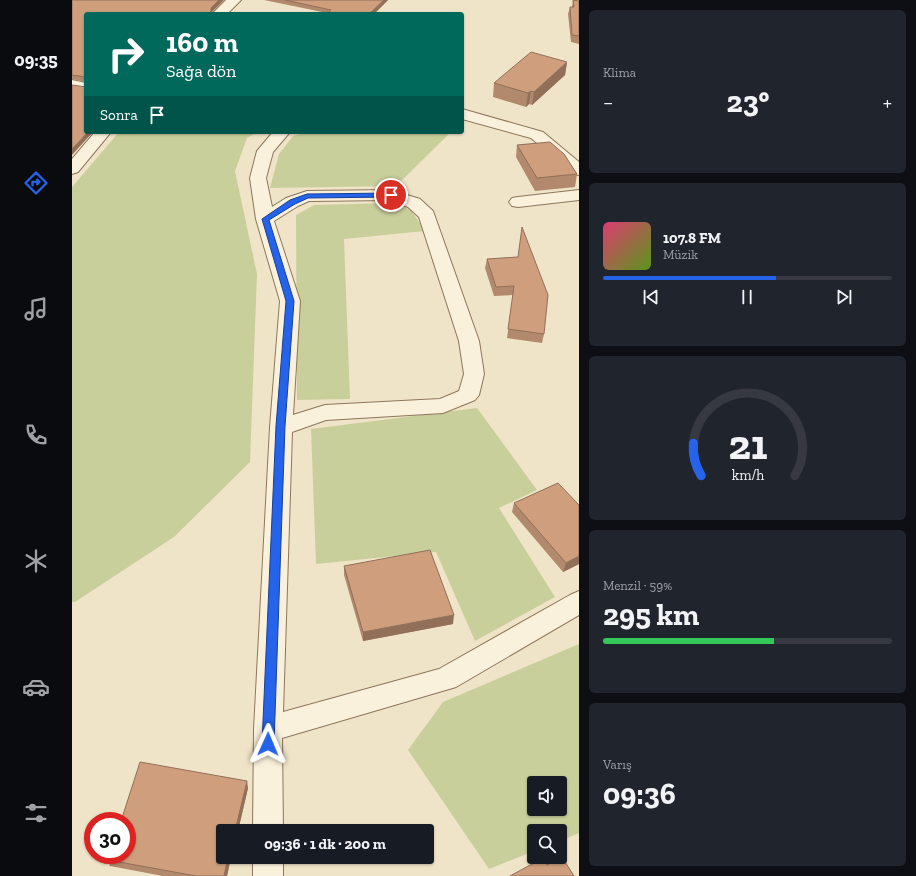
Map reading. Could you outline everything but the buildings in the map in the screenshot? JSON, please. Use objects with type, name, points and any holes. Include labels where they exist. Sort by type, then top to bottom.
[{"type":"street","points":[[221,12],[234,0]]},
{"type":"street","points":[[72,84],[84,87]]},
{"type":"street","points":[[464,115],[537,135],[579,170]]},
{"type":"street","points":[[72,169],[101,134]]},
{"type":"street","points":[[268,824],[268,730],[281,426],[290,301],[265,219],[258,178],[265,151],[280,134]]},
{"type":"street","points":[[265,219],[292,202],[307,196],[391,195],[414,203],[427,215],[469,342],[474,374],[468,395],[442,406],[325,413],[281,426]]},
{"type":"street","points":[[518,202],[579,195]]},
{"type":"street","points":[[268,730],[446,679],[579,602]]},
{"type":"street","points":[[268,864],[268,876]]},
{"type":"green space","points":[[117,134],[254,134],[247,138],[235,171],[257,274],[250,462],[174,537],[75,602],[72,602],[72,187]]},
{"type":"green space","points":[[300,134],[449,134],[396,186],[270,188],[279,154],[293,136]]},
{"type":"green space","points":[[395,203],[411,210],[425,231],[344,239],[350,399],[297,400],[296,215],[314,205]]},
{"type":"green space","points":[[477,408],[537,490],[499,508],[555,597],[475,641],[436,552],[316,564],[311,429]]},
{"type":"green space","points":[[579,644],[579,833],[567,838],[567,824],[527,824],[527,854],[489,869],[408,750],[443,702]]},
{"type":"route","points":[[268,744],[281,426],[290,301],[265,219],[292,202],[307,196],[391,195]]}]
